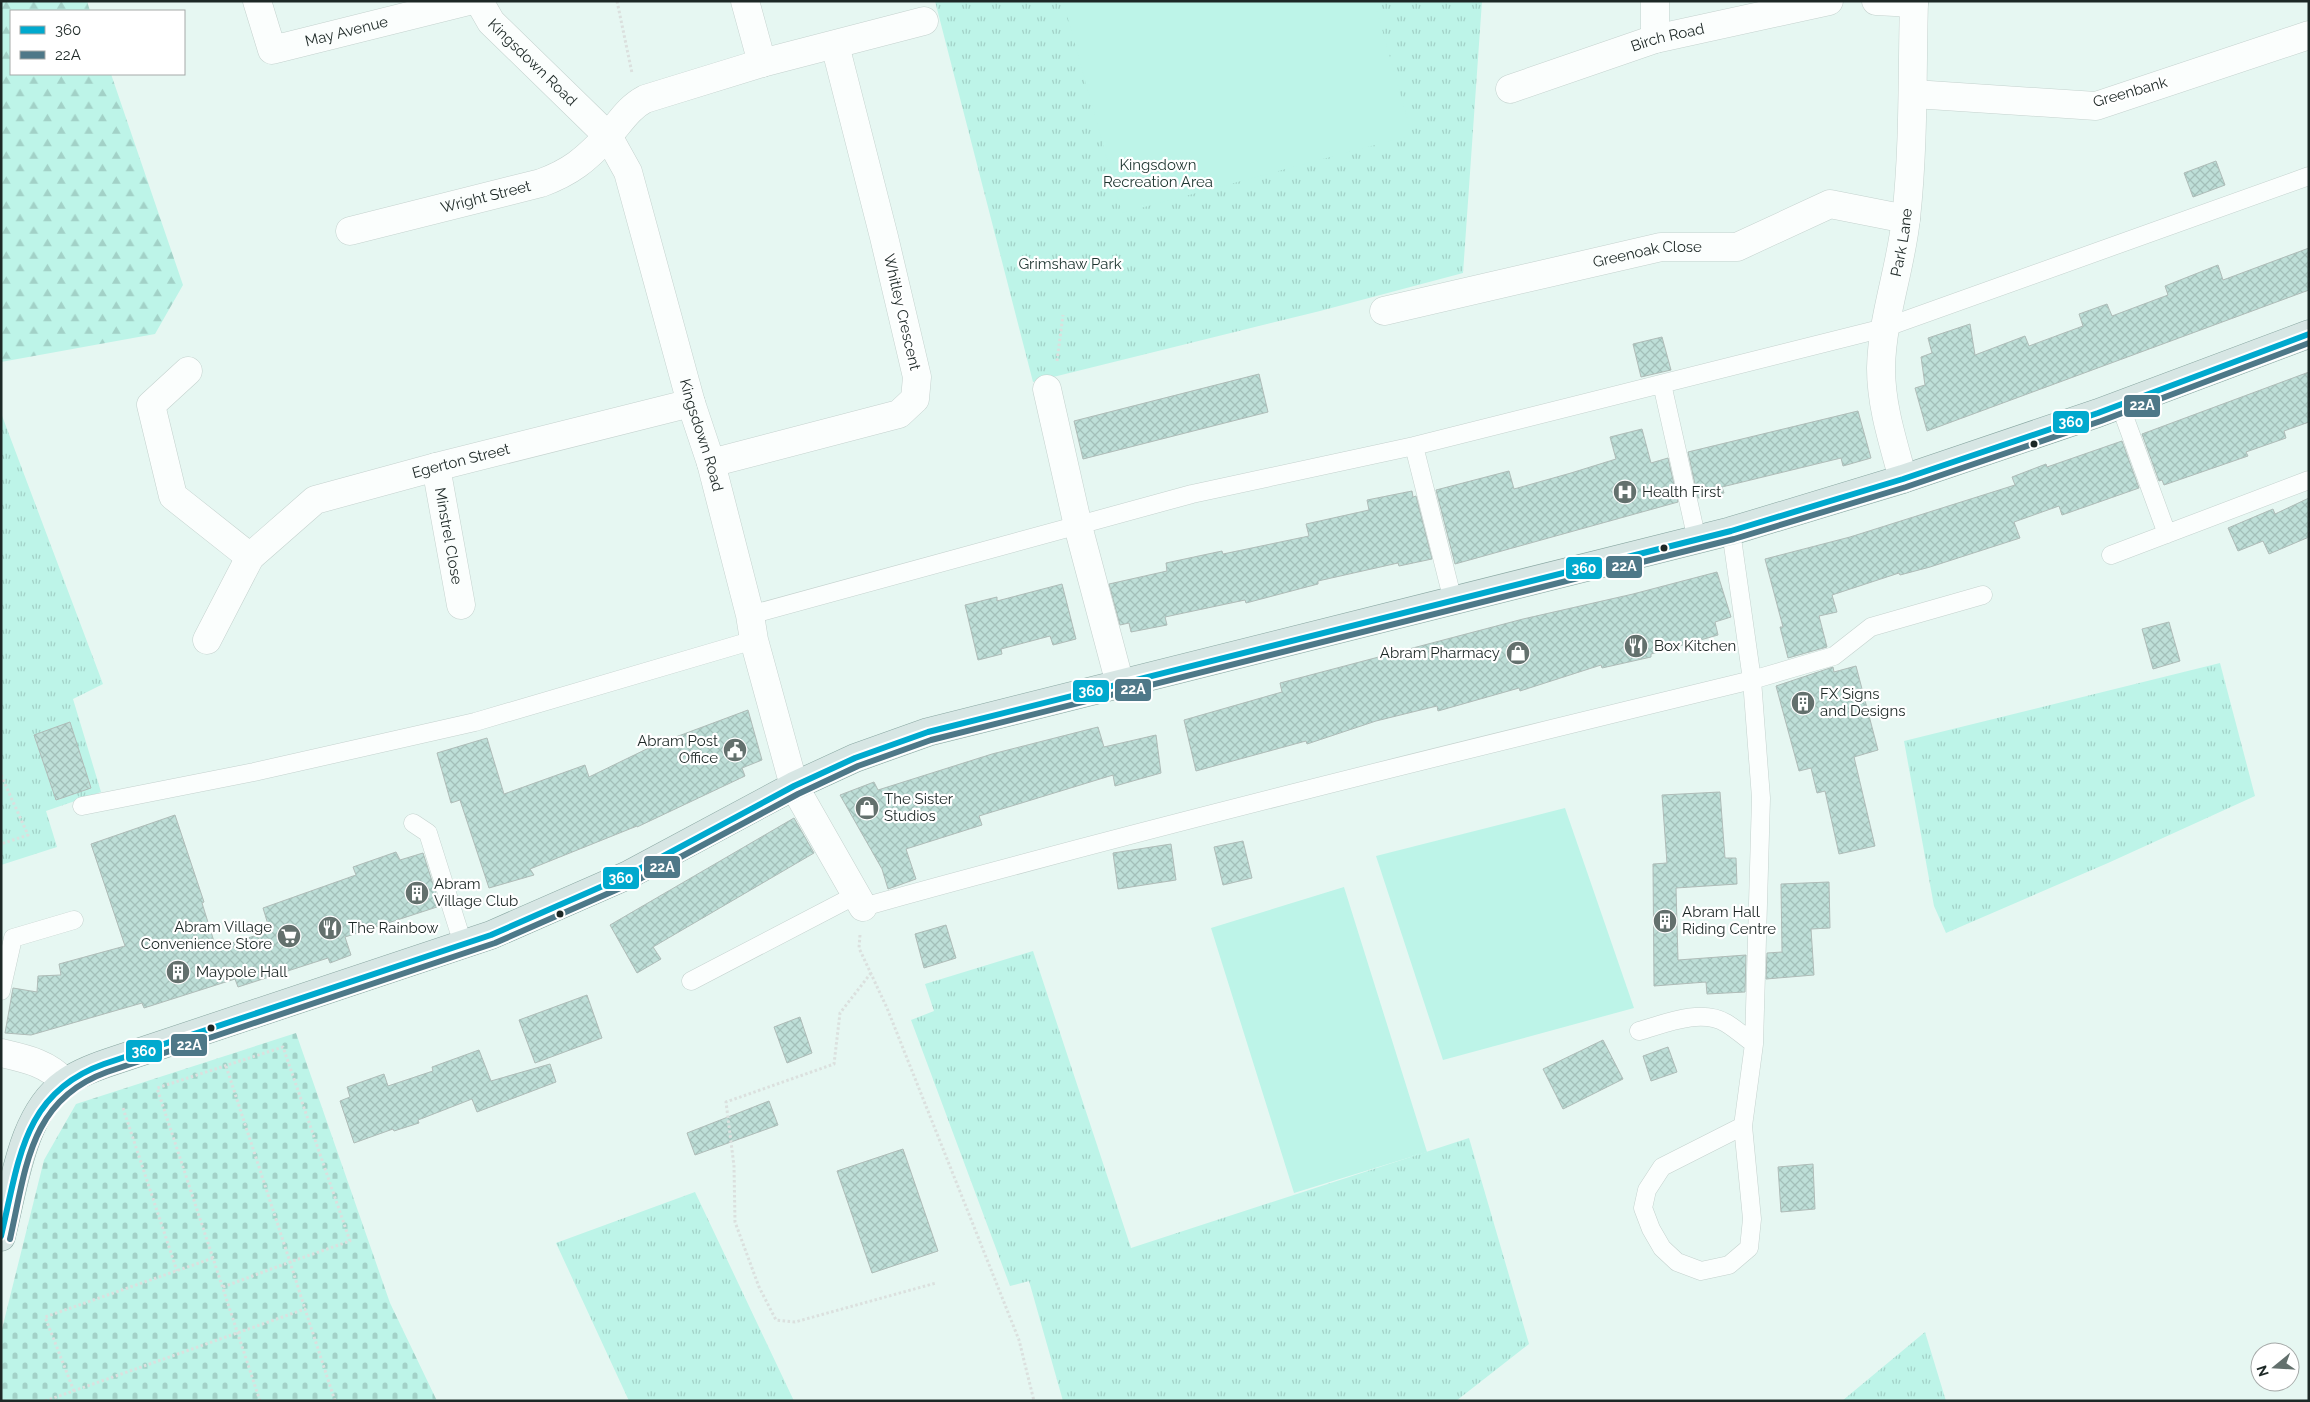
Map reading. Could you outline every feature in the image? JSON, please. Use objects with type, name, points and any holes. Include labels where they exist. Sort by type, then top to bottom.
[{"type":"main road","points":[[1,1237],[32,1125],[45,1102],[65,1082],[110,1062],[491,935],[628,875],[794,786],[855,758],[928,732],[1731,531],[1903,479],[2120,405],[2309,334]]},
{"type":"street","name":"May Avenue","points":[[257,1],[272,50],[469,1]]},
{"type":"street","name":"Kingsdown Road","points":[[479,1],[491,22],[608,136],[628,172],[691,403],[711,463],[794,786],[860,901]]},
{"type":"street","points":[[745,1],[762,63]]},
{"type":"street","points":[[1655,1],[1655,39]]},
{"type":"street","name":"Birch Road","points":[[1510,89],[1655,39],[1830,1]]},
{"type":"street","points":[[1876,1],[1914,2]]},
{"type":"street","name":"Park Lane","points":[[1903,479],[1884,410],[1881,368],[1884,328],[1906,219],[1914,94],[1914,2]]},
{"type":"street","points":[[608,136],[629,110],[638,103],[762,63],[924,20]]},
{"type":"street","name":"Greenbank","points":[[1914,94],[2096,106],[2309,35]]},
{"type":"street","name":"Whitley Crescent","points":[[711,463],[899,414],[915,399],[918,377],[835,45]]},
{"type":"street","name":"Wright Street","points":[[350,231],[541,183],[563,175],[576,167],[608,136]]},
{"type":"street","name":"Greenoak Close","points":[[1384,312],[1661,247],[1737,247],[1830,204],[1906,219]]},
{"type":"street","points":[[188,371],[151,406],[173,496],[250,557]]},
{"type":"street","points":[[1047,389],[1078,526],[1120,684]]},
{"type":"street","name":"Egerton Street","points":[[207,640],[250,557],[315,500],[436,467],[691,403]]},
{"type":"street","name":"Minstrel Close","points":[[436,467],[461,605]]},
{"type":"street","points":[[1,1053],[36,1060],[56,1072],[65,1082]]},
{"type":"lane","points":[[82,806],[254,772],[475,722],[752,627],[1078,526],[1192,494],[1414,446],[1884,328],[2309,176]]},
{"type":"lane","points":[[1662,384],[1697,540]]},
{"type":"lane","points":[[2120,405],[2167,534]]},
{"type":"lane","points":[[1414,446],[1453,601]]},
{"type":"lane","points":[[2111,555],[2309,480]]},
{"type":"lane","points":[[1731,531],[1752,680],[1761,798],[1754,1044],[1744,1126],[1752,1219],[1749,1248],[1729,1265],[1701,1271],[1677,1262],[1662,1248],[1651,1230],[1643,1208],[1647,1190],[1662,1167],[1744,1126]]},
{"type":"lane","points":[[691,980],[860,901],[1752,680],[1834,656],[1871,627],[1983,595]]},
{"type":"lane","points":[[413,823],[428,833],[463,944]]},
{"type":"lane","points":[[1,991],[13,938],[74,920]]},
{"type":"lane","points":[[1639,1032],[1701,1016],[1725,1022],[1754,1044]]},
{"type":"path","points":[[618,1],[638,103]]},
{"type":"path","points":[[1047,389],[1057,367],[1063,315]]},
{"type":"path","points":[[1,775],[28,835],[1,844]]},
{"type":"path","points":[[860,901],[859,948],[887,1008],[1019,1340],[1034,1401]]},
{"type":"path","points":[[871,973],[840,1013],[834,1064],[726,1102],[734,1166],[735,1222],[759,1287],[776,1320],[795,1322],[936,1283]]},
{"type":"path","points":[[223,1287],[350,1241],[283,1047],[157,1088],[260,1401]]},
{"type":"path","points":[[226,1066],[335,1400],[330,1401]]},
{"type":"path","points":[[123,1108],[177,1270]]},
{"type":"path","points":[[74,1391],[45,1317],[213,1258]]},
{"type":"path","points":[[45,1401],[305,1309]]},
{"type":"green space","points":[[1,1],[87,1],[90,10],[10,10],[10,75],[111,75],[183,285],[155,334],[1,362]]},
{"type":"green space","name":"Kingsdown Recreation Area","points":[[935,1],[1482,1],[1463,273],[1320,311],[1033,382]]},
{"type":"green space","points":[[1063,1],[1374,1],[1412,135],[1122,213]]},
{"type":"green space","points":[[1,413],[103,684],[73,699],[101,792],[46,811],[57,847],[1,865]]},
{"type":"green space","points":[[2220,663],[2255,796],[2108,863],[1946,933],[1934,906],[1904,741]]},
{"type":"green space","points":[[1565,808],[1634,1008],[1443,1060],[1376,856]]},
{"type":"green space","points":[[1344,887],[1427,1152],[1294,1193],[1211,928]]},
{"type":"green space","points":[[1033,951],[1131,1248],[1469,1138],[1529,1344],[1456,1401],[1063,1401],[1029,1281],[1010,1286],[911,1020],[934,1011],[925,984]]},
{"type":"green space","points":[[296,1033],[390,1303],[437,1401],[1,1401],[1,1333],[44,1160],[76,1104]]},
{"type":"green space","points":[[695,1192],[794,1401],[629,1401],[556,1243]]},
{"type":"green space","points":[[1925,1332],[1946,1401],[1842,1401]]},
{"type":"building","points":[[2216,161],[2225,185],[2193,197],[2184,173]]},
{"type":"building","points":[[2309,248],[2309,290],[1927,431],[1915,388],[1925,385],[1921,357],[1932,353],[1928,338],[1970,324],[1975,355],[2025,336],[2029,346],[2083,326],[2079,314],[2107,304],[2112,316],[2168,295],[2165,286],[2218,265],[2223,280]]},
{"type":"building","points":[[1662,337],[1671,370],[1641,377],[1633,344]]},
{"type":"building","points":[[2309,372],[2309,422],[2284,431],[2286,438],[2246,452],[2248,456],[2164,485],[2162,480],[2159,481],[2142,434]]},
{"type":"building","points":[[1259,374],[1268,412],[1083,459],[1074,421]]},
{"type":"building","points":[[1858,411],[1871,458],[1843,466],[1841,458],[1722,487],[1724,493],[1698,498],[1688,452]]},
{"type":"building","points":[[1642,429],[1651,463],[1668,458],[1678,502],[1455,564],[1436,490],[1509,471],[1514,489],[1571,473],[1616,459],[1610,437]]},
{"type":"building","points":[[2122,441],[2139,488],[2062,515],[2059,506],[2014,522],[2020,538],[1930,567],[1900,575],[1899,573],[1832,595],[1837,612],[1819,616],[1827,647],[1788,658],[1780,627],[1783,627],[1765,559],[1850,537],[2015,485],[2012,477],[2046,464],[2047,467]]},
{"type":"building","points":[[1412,491],[1413,497],[1416,496],[1432,559],[1399,566],[1398,563],[1318,581],[1318,584],[1246,603],[1245,600],[1165,617],[1167,625],[1131,632],[1129,623],[1120,625],[1109,584],[1167,571],[1166,563],[1222,551],[1223,554],[1309,536],[1306,524],[1369,510],[1367,500]]},
{"type":"building","points":[[2309,498],[2309,537],[2269,554],[2263,541],[2238,551],[2228,528],[2273,509],[2275,514]]},
{"type":"building","points":[[1717,572],[1731,617],[1715,622],[1718,635],[1651,654],[1651,657],[1602,668],[1601,665],[1520,691],[1519,688],[1438,711],[1437,706],[1376,721],[1307,744],[1306,741],[1196,771],[1184,720],[1282,692],[1280,683],[1523,619],[1633,594]]},
{"type":"building","points":[[1062,584],[1076,639],[1053,645],[1050,636],[1001,649],[1002,654],[978,660],[965,605],[997,597],[997,601]]},
{"type":"building","points":[[2169,622],[2180,661],[2153,669],[2142,629]]},
{"type":"building","points":[[1856,666],[1878,750],[1854,757],[1875,846],[1839,854],[1825,791],[1817,793],[1811,768],[1799,771],[1776,686],[1833,667],[1834,672]]},
{"type":"building","points":[[748,710],[762,760],[742,768],[745,776],[637,827],[530,869],[534,875],[489,888],[460,800],[451,803],[437,753],[487,738],[504,794],[585,765],[589,777],[657,744]]},
{"type":"building","points":[[70,722],[91,788],[56,800],[34,735]]},
{"type":"building","points":[[1098,727],[1104,747],[1156,735],[1161,773],[1115,786],[1113,775],[979,816],[982,825],[906,849],[916,879],[888,889],[882,869],[840,795],[874,782],[878,790],[992,754]]},
{"type":"building","name":"Abram Hall Riding Centre","points":[[1720,792],[1725,858],[1736,858],[1737,884],[1676,888],[1678,960],[1746,955],[1745,992],[1707,994],[1706,982],[1654,986],[1653,864],[1667,863],[1662,795]]},
{"type":"building","points":[[175,815],[204,902],[202,903],[216,948],[270,931],[263,908],[356,875],[353,867],[396,852],[400,860],[423,853],[440,906],[345,937],[351,955],[330,963],[328,958],[238,987],[235,979],[144,1008],[142,1003],[31,1035],[5,1033],[13,988],[37,992],[38,976],[61,975],[59,964],[125,946],[91,844]]},
{"type":"building","points":[[794,818],[814,853],[653,947],[661,959],[637,973],[610,925]]},
{"type":"building","points":[[1243,841],[1252,878],[1223,885],[1214,847]]},
{"type":"building","points":[[1171,844],[1176,880],[1118,889],[1113,853]]},
{"type":"building","points":[[1829,882],[1830,928],[1811,929],[1814,975],[1766,979],[1767,953],[1782,952],[1781,884]]},
{"type":"building","points":[[946,925],[956,958],[924,968],[915,934]]},
{"type":"building","points":[[587,995],[602,1038],[535,1063],[519,1020]]},
{"type":"building","points":[[800,1017],[812,1053],[787,1063],[774,1027]]},
{"type":"building","points":[[1603,1040],[1623,1079],[1563,1109],[1543,1069]]},
{"type":"building","points":[[1668,1047],[1677,1072],[1651,1081],[1643,1056]]},
{"type":"building","points":[[479,1050],[491,1081],[550,1064],[556,1082],[477,1112],[472,1099],[418,1120],[419,1123],[394,1131],[393,1129],[354,1143],[340,1101],[350,1097],[347,1087],[384,1074],[388,1086],[433,1071],[432,1067]]},
{"type":"building","points":[[769,1101],[778,1125],[695,1155],[687,1133]]},
{"type":"building","points":[[903,1149],[938,1251],[872,1273],[837,1171]]},
{"type":"building","points":[[1813,1164],[1815,1209],[1781,1212],[1778,1167]]},
{"type":"transit line","name":"360","points":[[1,1236],[13,1182],[28,1133],[40,1112],[56,1093],[77,1077],[104,1064],[491,935],[628,875],[794,786],[855,758],[928,732],[1731,531],[1903,479],[2098,413],[2309,334]]},
{"type":"transit line","name":"22A","points":[[10,1239],[27,1163],[35,1140],[46,1119],[61,1100],[81,1084],[107,1072],[495,943],[632,883],[798,794],[858,766],[931,740],[1734,539],[1906,487],[2101,421],[2309,343]]},
{"type":"place","name":"Health First","points":[[1625,492]]},
{"type":"place","name":"Box Kitchen","points":[[1636,646]]},
{"type":"place","name":"Abram Pharmacy","points":[[1518,653]]},
{"type":"place","name":"FX Signs and Designs","points":[[1803,703]]},
{"type":"place","name":"Abram Post Office","points":[[735,750]]},
{"type":"place","name":"The Sister Studios","points":[[867,808]]},
{"type":"place","name":"Abram Village Club","points":[[417,893]]},
{"type":"place","name":"Abram Hall Riding Centre","points":[[1665,921]]},
{"type":"place","name":"The Rainbow","points":[[330,928]]},
{"type":"place","name":"Abram Village Convenience Store","points":[[289,936]]},
{"type":"place","name":"Maypole Hall","points":[[178,972]]},
{"type":"park label","name":"Grimshaw Park","points":[[1070,264]]}]
